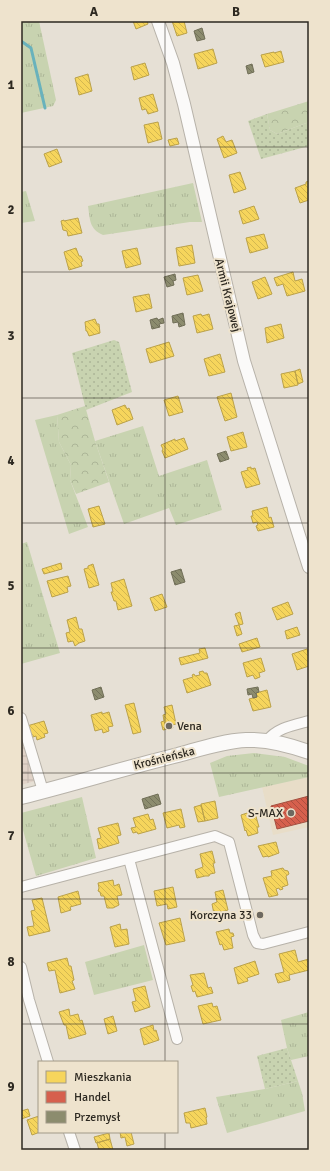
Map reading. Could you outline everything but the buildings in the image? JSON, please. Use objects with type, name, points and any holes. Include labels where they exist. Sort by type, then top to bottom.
[{"type":"main road","name":"Krośnieńska","points":[[21,797],[228,742],[247,740],[268,741],[309,752]]},
{"type":"street","name":"Armii Krajowej","points":[[158,21],[173,63],[184,104],[244,361],[309,567]]},
{"type":"street","points":[[21,718],[43,791]]},
{"type":"street","points":[[268,741],[272,735],[286,727],[309,721]]},
{"type":"street","points":[[21,887],[215,836],[229,842],[253,935],[257,943],[263,944],[309,932]]},
{"type":"street","points":[[129,859],[177,1039]]},
{"type":"street","points":[[21,967],[29,1000],[48,1061]]},
{"type":"street","points":[[69,1133],[75,1150]]},
{"type":"shaded area","points":[[21,735],[35,781],[21,785]]},
{"type":"shaded area","points":[[309,777],[309,827],[273,835],[262,787]]},
{"type":"green space","points":[[21,21],[39,21],[56,100],[53,106],[21,113]]},
{"type":"green space","points":[[309,101],[309,122],[277,134],[270,130],[267,114]]},
{"type":"green space","points":[[267,114],[270,130],[277,134],[309,122],[309,146],[261,159],[248,121]]},
{"type":"green space","points":[[193,183],[202,222],[190,222],[103,235],[95,230],[91,223],[88,206]]},
{"type":"green space","points":[[26,191],[35,221],[21,223],[21,192]]},
{"type":"green space","points":[[114,340],[119,342],[132,392],[86,410],[72,353]]},
{"type":"green space","points":[[85,406],[109,482],[76,494],[70,480],[71,465],[59,442],[57,415]]},
{"type":"green space","points":[[57,415],[59,442],[71,465],[70,480],[88,527],[69,534],[35,420]]},
{"type":"green space","points":[[143,426],[159,476],[207,460],[222,510],[176,525],[169,508],[124,524],[95,441]]},
{"type":"green space","points":[[27,542],[60,653],[21,664],[21,544]]},
{"type":"green space","points":[[254,753],[285,757],[309,766],[309,777],[219,797],[210,763],[227,756]]},
{"type":"green space","points":[[82,797],[96,858],[36,876],[21,823],[21,813]]},
{"type":"green space","points":[[144,945],[153,980],[94,995],[85,962]]},
{"type":"green space","points":[[309,1012],[309,1056],[291,1060],[281,1020]]},
{"type":"green space","points":[[287,1048],[298,1081],[265,1089],[257,1056]]},
{"type":"green space","points":[[298,1081],[305,1111],[227,1133],[216,1097],[265,1089]]},
{"type":"waterway","points":[[21,41],[31,48],[45,108]]},
{"type":"place","name":"Vena","points":[[169,726]]},
{"type":"place","name":"S-MAX","points":[[291,813]]},
{"type":"place","name":"Korczyna 33","points":[[260,915]]}]
